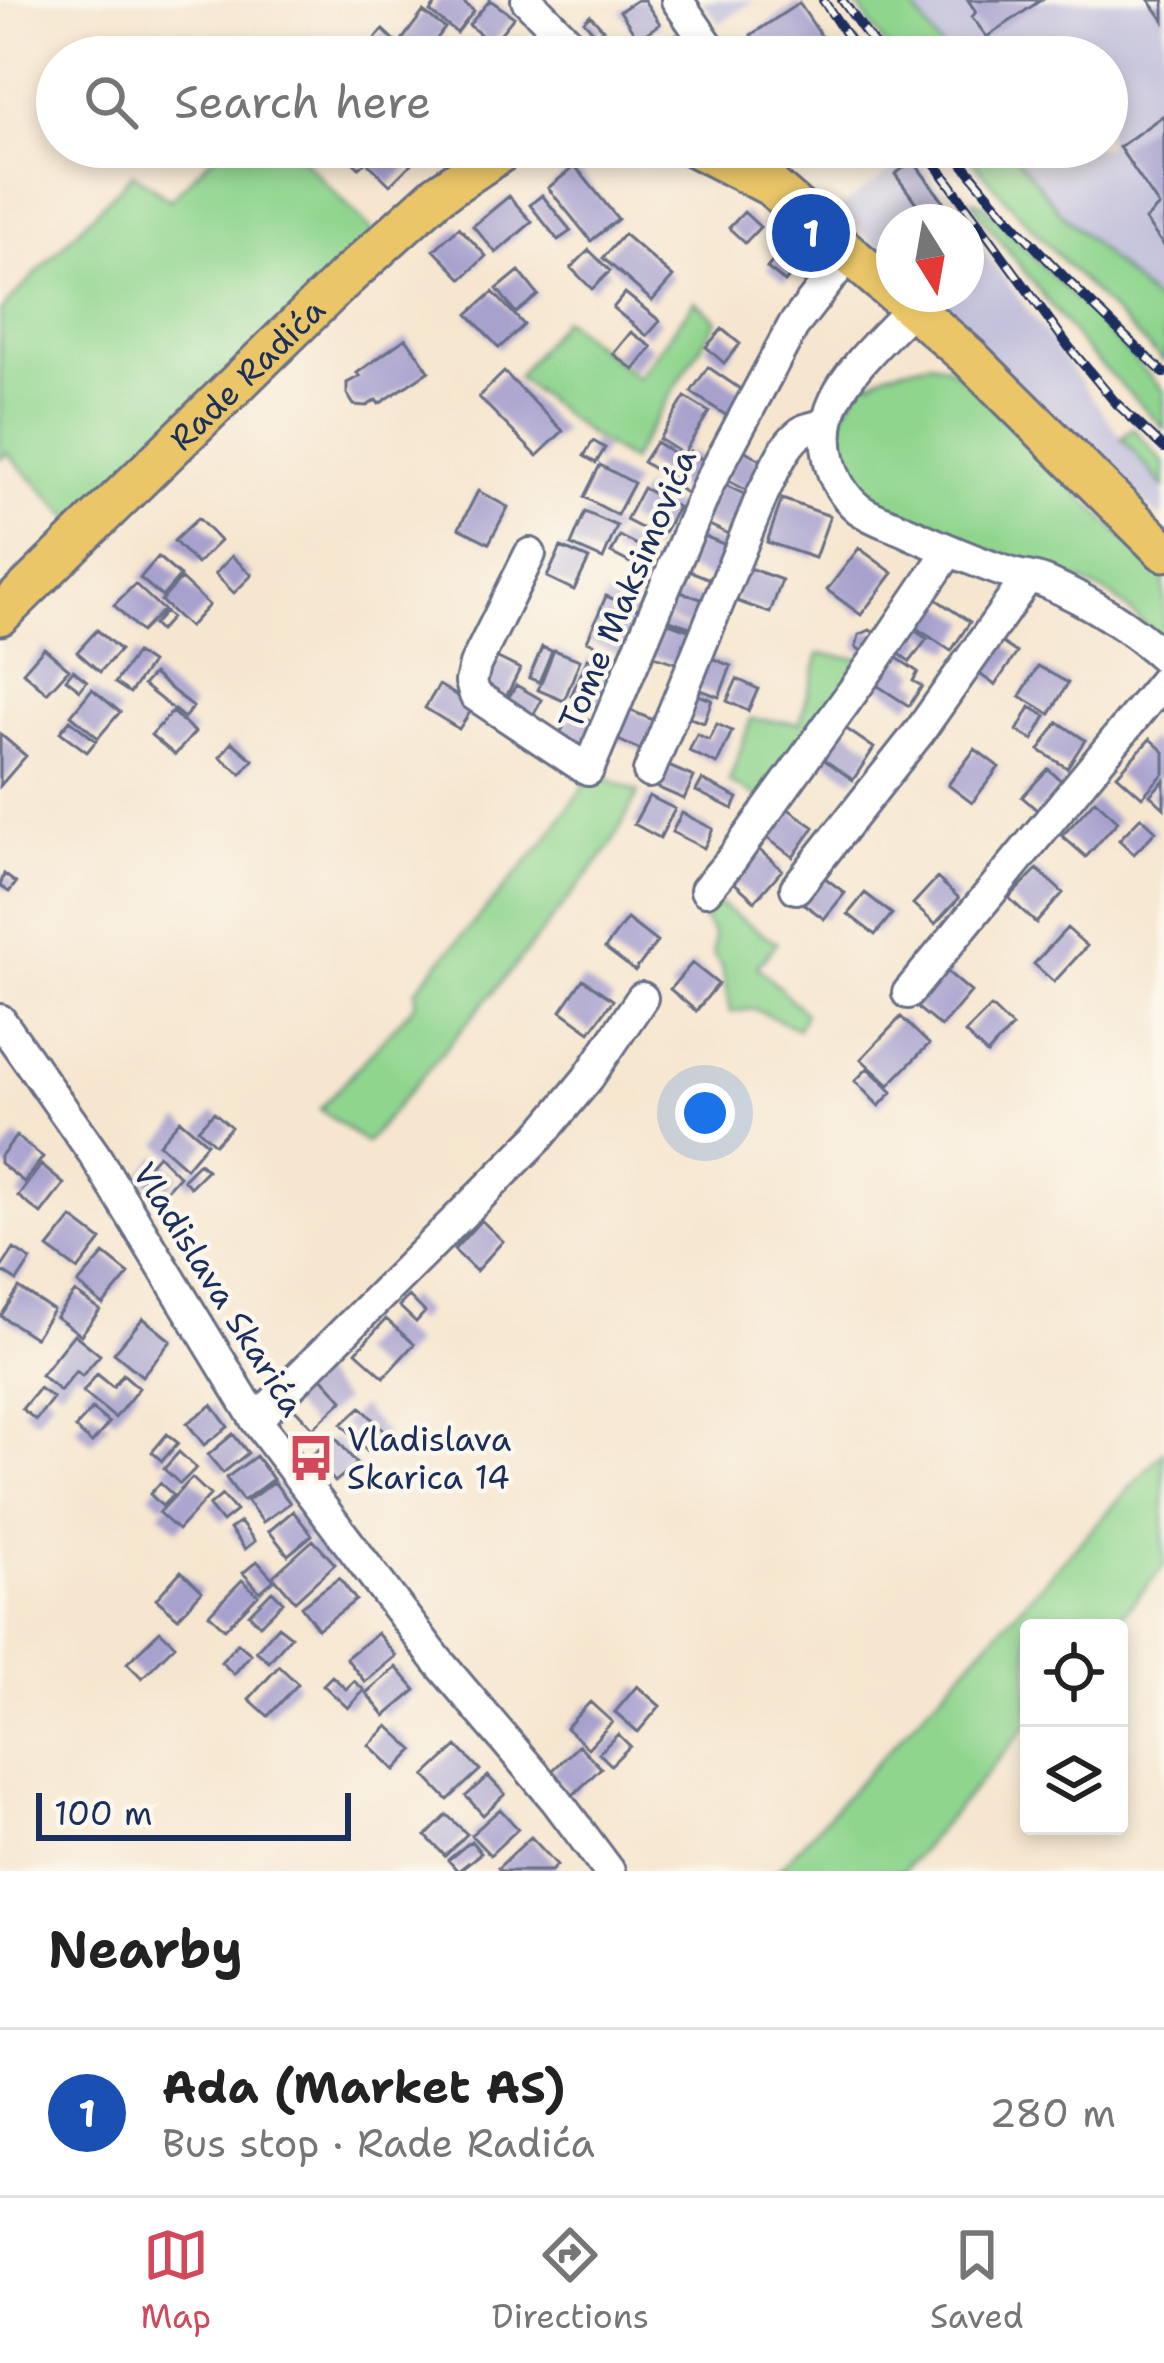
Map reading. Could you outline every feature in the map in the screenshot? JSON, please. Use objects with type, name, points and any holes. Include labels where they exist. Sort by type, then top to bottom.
[{"type":"main road","name":"Rade Radića","points":[[0,615],[358,266],[437,195],[477,168]]},
{"type":"main road","points":[[771,168],[876,276]]},
{"type":"main road","points":[[917,312],[969,357],[1164,551]]},
{"type":"street","points":[[527,0],[562,36]]},
{"type":"street","points":[[677,0],[702,36]]},
{"type":"street","name":"Tome Maksimovića","points":[[530,554],[471,682],[475,695],[588,770],[709,483],[793,326],[850,253]]},
{"type":"street","points":[[892,312],[845,382],[827,424],[830,463],[854,505],[949,551],[1043,581],[1130,627],[1164,657]]},
{"type":"street","points":[[649,772],[763,493],[798,435],[827,424]]},
{"type":"street","points":[[706,890],[874,662],[949,551]]},
{"type":"street","points":[[796,888],[920,730],[1028,578]]},
{"type":"street","points":[[908,993],[1164,682]]},
{"type":"street","points":[[256,1420],[539,1137],[588,1078],[642,998]]},
{"type":"street","name":"Vladislava Skarića","points":[[0,1020],[94,1154],[256,1420],[436,1660],[556,1800],[609,1871]]},
{"type":"shaded area","points":[[702,0],[754,0],[720,24]]},
{"type":"shaded area","points":[[908,0],[1164,0],[1164,311],[1060,212],[1025,168],[1128,168],[1128,36],[933,36]]},
{"type":"shaded area","points":[[895,168],[923,168],[949,204],[876,204],[876,246],[839,208]]},
{"type":"shaded area","points":[[984,251],[1122,438],[1164,487],[1164,511],[1159,517],[941,312],[984,312]]},
{"type":"green space","points":[[854,0],[908,0],[933,36],[879,36]]},
{"type":"green space","points":[[201,168],[311,168],[375,234],[79,527],[7,453],[0,459],[0,311],[133,173],[170,200]]},
{"type":"green space","points":[[980,168],[1025,168],[1060,212],[1164,311],[1164,362],[1060,258]]},
{"type":"green space","points":[[984,205],[1164,391],[1164,428],[1084,348],[984,219]]},
{"type":"green space","points":[[695,301],[717,320],[630,461],[517,377],[563,319],[638,378]]},
{"type":"green space","points":[[930,362],[959,374],[1164,579],[1164,641],[1114,597],[1083,582],[927,530],[867,500],[843,470],[838,436],[843,412],[867,378],[871,382],[887,372]]},
{"type":"green space","points":[[1133,428],[1164,463],[1164,487],[1122,438]]},
{"type":"green space","points":[[819,654],[865,659],[766,801],[729,782],[751,719],[800,723]]},
{"type":"green space","points":[[593,773],[639,792],[610,847],[366,1143],[320,1109],[416,1003],[416,989],[543,844]]},
{"type":"green space","points":[[711,899],[777,943],[757,966],[805,1013],[798,1029],[754,1009],[730,1012],[722,967],[713,953],[714,935],[704,920]]},
{"type":"green space","points":[[1164,1451],[1164,1566],[1119,1619],[1020,1619],[1020,1734],[903,1871],[777,1871]]},
{"type":"building","points":[[439,0],[460,0],[474,11],[457,33],[430,12]]},
{"type":"building","points":[[490,0],[514,17],[499,36],[482,36],[469,25]]},
{"type":"building","points":[[644,0],[660,24],[636,36],[620,11]]},
{"type":"building","points":[[968,0],[1041,0],[988,36],[972,17],[976,12]]},
{"type":"building","points":[[1149,0],[1164,0],[1164,21]]},
{"type":"building","points":[[799,3],[821,36],[752,36]]},
{"type":"building","points":[[423,12],[445,28],[439,36],[405,36]]},
{"type":"building","points":[[590,15],[603,29],[596,35],[584,21]]},
{"type":"building","points":[[1164,115],[1164,246],[1145,220],[1159,206],[1128,160],[1128,141]]},
{"type":"building","points":[[373,168],[407,168],[390,185]]},
{"type":"building","points":[[577,168],[618,219],[591,241],[548,188]]},
{"type":"building","points":[[903,168],[918,168],[943,201],[917,204],[895,174]]},
{"type":"building","points":[[542,195],[571,231],[558,240],[530,205]]},
{"type":"building","points":[[509,196],[532,222],[496,253],[473,226]]},
{"type":"building","points":[[744,212],[760,227],[745,243],[729,228]]},
{"type":"building","points":[[459,227],[486,256],[462,279],[434,250]]},
{"type":"building","points":[[624,234],[673,277],[652,301],[603,258]]},
{"type":"building","points":[[589,250],[610,271],[592,289],[571,268]]},
{"type":"building","points":[[781,252],[798,266],[785,282],[767,268]]},
{"type":"building","points":[[519,271],[538,295],[516,313],[497,289]]},
{"type":"building","points":[[493,292],[524,325],[499,348],[468,314]]},
{"type":"building","points":[[625,293],[660,321],[647,336],[613,308]]},
{"type":"building","points":[[722,329],[740,344],[724,363],[706,347]]},
{"type":"building","points":[[631,332],[652,347],[634,370],[613,354]]},
{"type":"building","points":[[406,338],[429,371],[379,404],[376,400],[367,406],[354,405],[347,383]]},
{"type":"building","points":[[708,367],[746,393],[730,418],[691,392]]},
{"type":"building","points":[[504,372],[563,431],[537,456],[479,397]]},
{"type":"building","points":[[685,397],[709,412],[683,454],[659,439]]},
{"type":"building","points":[[593,441],[605,448],[596,463],[584,456]]},
{"type":"building","points":[[656,442],[678,456],[665,476],[643,462]]},
{"type":"building","points":[[742,449],[766,463],[749,492],[725,479]]},
{"type":"building","points":[[690,451],[711,466],[690,496],[670,482]]},
{"type":"building","points":[[600,465],[634,483],[617,515],[584,497]]},
{"type":"building","points":[[719,482],[754,499],[735,537],[701,521]]},
{"type":"building","points":[[643,488],[678,507],[661,538],[626,520]]},
{"type":"building","points":[[478,491],[508,507],[489,543],[459,528]]},
{"type":"building","points":[[782,499],[830,516],[815,558],[767,542]]},
{"type":"building","points":[[585,512],[617,526],[603,559],[571,545]]},
{"type":"building","points":[[198,518],[220,541],[197,564],[174,541]]},
{"type":"building","points":[[697,533],[731,547],[717,582],[683,568]]},
{"type":"building","points":[[620,536],[649,551],[640,568],[611,553]]},
{"type":"building","points":[[561,547],[589,559],[574,590],[547,577]]},
{"type":"building","points":[[859,548],[893,573],[861,615],[827,590]]},
{"type":"building","points":[[232,556],[252,575],[234,593],[215,574]]},
{"type":"building","points":[[158,557],[180,576],[162,597],[140,578]]},
{"type":"building","points":[[746,567],[782,580],[770,613],[734,600]]},
{"type":"building","points":[[181,579],[209,605],[189,627],[161,601]]},
{"type":"building","points":[[135,584],[163,610],[141,632],[114,605]]},
{"type":"building","points":[[671,589],[710,602],[701,631],[661,617]]},
{"type":"building","points":[[606,596],[647,613],[628,658],[587,641]]},
{"type":"building","points":[[934,598],[970,622],[951,651],[915,627]]},
{"type":"building","points":[[165,612],[171,618],[159,631],[153,625]]},
{"type":"building","points":[[660,620],[697,633],[685,666],[648,654]]},
{"type":"building","points":[[913,629],[927,639],[910,662],[897,652]]},
{"type":"building","points":[[97,630],[120,650],[100,672],[77,652]]},
{"type":"building","points":[[870,630],[879,636],[867,655],[856,647],[859,635]]},
{"type":"building","points":[[992,636],[1017,653],[995,685],[971,668]]},
{"type":"building","points":[[542,647],[552,651],[539,682],[529,678]]},
{"type":"building","points":[[44,648],[69,669],[47,693],[23,672]]},
{"type":"building","points":[[554,650],[580,660],[564,701],[538,690]]},
{"type":"building","points":[[136,653],[151,663],[130,693],[115,683]]},
{"type":"building","points":[[702,654],[731,666],[719,697],[690,686]]},
{"type":"building","points":[[492,655],[520,669],[506,697],[478,683]]},
{"type":"building","points":[[894,656],[918,672],[913,681],[922,686],[909,706],[875,684]]},
{"type":"building","points":[[588,658],[617,671],[601,709],[571,696]]},
{"type":"building","points":[[1038,666],[1068,683],[1050,714],[1020,696]]},
{"type":"building","points":[[73,670],[87,681],[80,690],[66,679]]},
{"type":"building","points":[[153,674],[193,707],[184,718],[143,685]]},
{"type":"building","points":[[737,679],[758,689],[748,711],[727,701]]},
{"type":"building","points":[[439,685],[474,706],[459,729],[425,708]]},
{"type":"building","points":[[516,685],[542,700],[529,722],[503,707]]},
{"type":"building","points":[[92,689],[120,712],[98,738],[71,715]]},
{"type":"building","points":[[690,692],[712,700],[704,723],[682,715]]},
{"type":"building","points":[[1030,707],[1046,716],[1033,740],[1017,731]]},
{"type":"building","points":[[627,709],[660,723],[647,753],[614,738]]},
{"type":"building","points":[[572,711],[599,725],[584,753],[557,739]]},
{"type":"building","points":[[172,712],[195,732],[175,755],[151,735]]},
{"type":"building","points":[[70,720],[96,741],[87,752],[60,732]]},
{"type":"building","points":[[1058,722],[1085,740],[1067,768],[1039,750]]},
{"type":"building","points":[[717,724],[732,731],[717,764],[689,751],[697,734],[709,740]]},
{"type":"building","points":[[845,728],[874,748],[853,780],[823,759]]},
{"type":"building","points":[[0,734],[26,756],[0,786]]},
{"type":"building","points":[[1150,739],[1164,752],[1164,773],[1142,797],[1117,775]]},
{"type":"building","points":[[232,742],[253,760],[241,774],[220,757]]},
{"type":"building","points":[[975,749],[999,767],[972,803],[948,785]]},
{"type":"building","points":[[666,765],[694,777],[684,799],[656,787]]},
{"type":"building","points":[[1048,769],[1064,783],[1038,811],[1022,797]]},
{"type":"building","points":[[702,780],[738,798],[733,809],[696,791]]},
{"type":"building","points":[[1164,780],[1164,808],[1150,795]]},
{"type":"building","points":[[649,796],[675,809],[660,838],[634,824]]},
{"type":"building","points":[[1095,800],[1118,821],[1086,857],[1062,836]]},
{"type":"building","points":[[781,804],[814,827],[793,857],[760,833]]},
{"type":"building","points":[[682,813],[713,829],[704,848],[672,832]]},
{"type":"building","points":[[1141,817],[1156,831],[1134,854],[1119,840]]},
{"type":"building","points":[[755,846],[782,870],[755,901],[728,877]]},
{"type":"building","points":[[1037,869],[1063,893],[1036,923],[1009,898]]},
{"type":"building","points":[[4,874],[16,883],[9,892],[0,886]]},
{"type":"building","points":[[820,874],[845,893],[824,919],[799,900]]},
{"type":"building","points":[[937,878],[959,898],[935,924],[913,904]]},
{"type":"building","points":[[865,893],[892,914],[875,935],[848,914]]},
{"type":"building","points":[[627,919],[657,942],[635,971],[605,948]]},
{"type":"building","points":[[1067,928],[1087,946],[1054,982],[1034,964]]},
{"type":"building","points":[[692,963],[718,984],[696,1011],[670,989]]},
{"type":"building","points":[[944,969],[971,992],[941,1027],[914,1005]]},
{"type":"building","points":[[583,979],[613,1000],[590,1032],[561,1011]]},
{"type":"building","points":[[991,1007],[1012,1027],[987,1054],[965,1033]]},
{"type":"building","points":[[901,1017],[929,1044],[889,1085],[861,1059]]},
{"type":"building","points":[[868,1068],[892,1092],[879,1106],[855,1081]]},
{"type":"building","points":[[214,1112],[231,1127],[215,1144],[198,1129]]},
{"type":"building","points":[[180,1120],[207,1143],[186,1168],[159,1144]]},
{"type":"building","points":[[16,1136],[43,1157],[24,1182],[0,1163]]},
{"type":"building","points":[[158,1155],[179,1176],[161,1196],[139,1176]]},
{"type":"building","points":[[199,1163],[207,1170],[190,1187],[183,1179]]},
{"type":"building","points":[[41,1165],[64,1184],[41,1214],[18,1196]]},
{"type":"building","points":[[72,1218],[101,1240],[78,1270],[48,1248]]},
{"type":"building","points":[[481,1220],[503,1241],[476,1271],[454,1250]]},
{"type":"building","points":[[14,1249],[31,1260],[17,1281],[0,1270]]},
{"type":"building","points":[[104,1254],[129,1274],[103,1305],[78,1284]]},
{"type":"building","points":[[19,1288],[53,1310],[35,1338],[1,1316]]},
{"type":"building","points":[[75,1292],[100,1310],[81,1335],[56,1317]]},
{"type":"building","points":[[409,1296],[425,1312],[416,1322],[399,1306]]},
{"type":"building","points":[[143,1318],[171,1341],[142,1376],[114,1353]]},
{"type":"building","points":[[386,1319],[414,1344],[384,1377],[356,1352]]},
{"type":"building","points":[[74,1334],[100,1355],[82,1376],[76,1371],[60,1391],[41,1375]]},
{"type":"building","points":[[318,1373],[343,1400],[313,1428],[288,1402]]},
{"type":"building","points":[[97,1374],[113,1387],[123,1374],[139,1388],[115,1418],[83,1392]]},
{"type":"building","points":[[39,1388],[53,1398],[36,1420],[22,1409]]},
{"type":"building","points":[[212,1405],[228,1427],[204,1445],[187,1423]]},
{"type":"building","points":[[361,1407],[386,1433],[367,1451],[342,1424]]},
{"type":"building","points":[[92,1409],[109,1423],[92,1443],[75,1428]]},
{"type":"building","points":[[167,1434],[178,1443],[162,1461],[152,1452]]},
{"type":"building","points":[[233,1434],[248,1453],[223,1473],[208,1455]]},
{"type":"building","points":[[335,1437],[357,1464],[335,1482],[312,1455]]},
{"type":"building","points":[[179,1452],[196,1468],[180,1484],[164,1469]]},
{"type":"building","points":[[256,1456],[273,1479],[243,1501],[226,1478]]},
{"type":"building","points":[[192,1478],[210,1495],[178,1530],[159,1513]]},
{"type":"building","points":[[274,1482],[290,1503],[263,1522],[247,1501]]},
{"type":"building","points":[[160,1483],[173,1495],[162,1506],[150,1494]]},
{"type":"building","points":[[222,1495],[236,1511],[222,1522],[209,1506]]},
{"type":"building","points":[[293,1511],[312,1535],[288,1555],[269,1531]]},
{"type":"building","points":[[240,1522],[255,1541],[245,1549],[230,1529]]},
{"type":"building","points":[[313,1540],[335,1564],[295,1601],[273,1576]]},
{"type":"building","points":[[257,1561],[274,1580],[260,1592],[243,1573]]},
{"type":"building","points":[[181,1571],[202,1591],[178,1618],[156,1599]]},
{"type":"building","points":[[339,1578],[356,1600],[318,1629],[301,1606]]},
{"type":"building","points":[[242,1580],[258,1595],[225,1629],[209,1614]]},
{"type":"building","points":[[272,1591],[283,1602],[260,1625],[249,1614]]},
{"type":"building","points":[[278,1626],[291,1636],[269,1662],[256,1651]]},
{"type":"building","points":[[160,1631],[175,1645],[142,1678],[127,1663]]},
{"type":"building","points":[[377,1633],[396,1656],[365,1682],[346,1658]]},
{"type":"building","points":[[238,1643],[251,1654],[234,1674],[221,1662]]},
{"type":"building","points":[[279,1666],[298,1684],[268,1716],[249,1699]]},
{"type":"building","points":[[396,1667],[416,1690],[385,1716],[366,1693]]},
{"type":"building","points":[[332,1676],[346,1689],[354,1681],[364,1690],[348,1708],[323,1685]]},
{"type":"building","points":[[637,1686],[660,1706],[638,1732],[615,1712]]},
{"type":"building","points":[[590,1702],[612,1722],[588,1748],[566,1728]]},
{"type":"building","points":[[388,1726],[414,1750],[395,1770],[369,1745]]},
{"type":"building","points":[[618,1734],[630,1746],[611,1765],[599,1753]]},
{"type":"building","points":[[579,1745],[601,1768],[573,1795],[551,1772]]},
{"type":"building","points":[[457,1746],[480,1770],[448,1800],[425,1776]]},
{"type":"building","points":[[488,1776],[505,1794],[483,1815],[466,1796]]},
{"type":"building","points":[[500,1809],[518,1829],[490,1855],[471,1835]]},
{"type":"building","points":[[447,1815],[467,1834],[445,1856],[426,1836]]},
{"type":"building","points":[[531,1837],[557,1865],[551,1871],[501,1871],[498,1868]]},
{"type":"building","points":[[471,1841],[481,1853],[458,1871],[448,1860]]},
{"type":"railway","points":[[823,0],[847,36]]},
{"type":"railway","points":[[842,0],[868,36]]},
{"type":"railway","points":[[938,168],[1069,347],[1115,402],[1164,448]]},
{"type":"railway","points":[[967,168],[1025,236],[1164,373]]},
{"type":"place","name":"Ada (Market AS)","points":[[811,233]]},
{"type":"place","name":"Vladislava Skarica 14","points":[[311,1458]]}]
